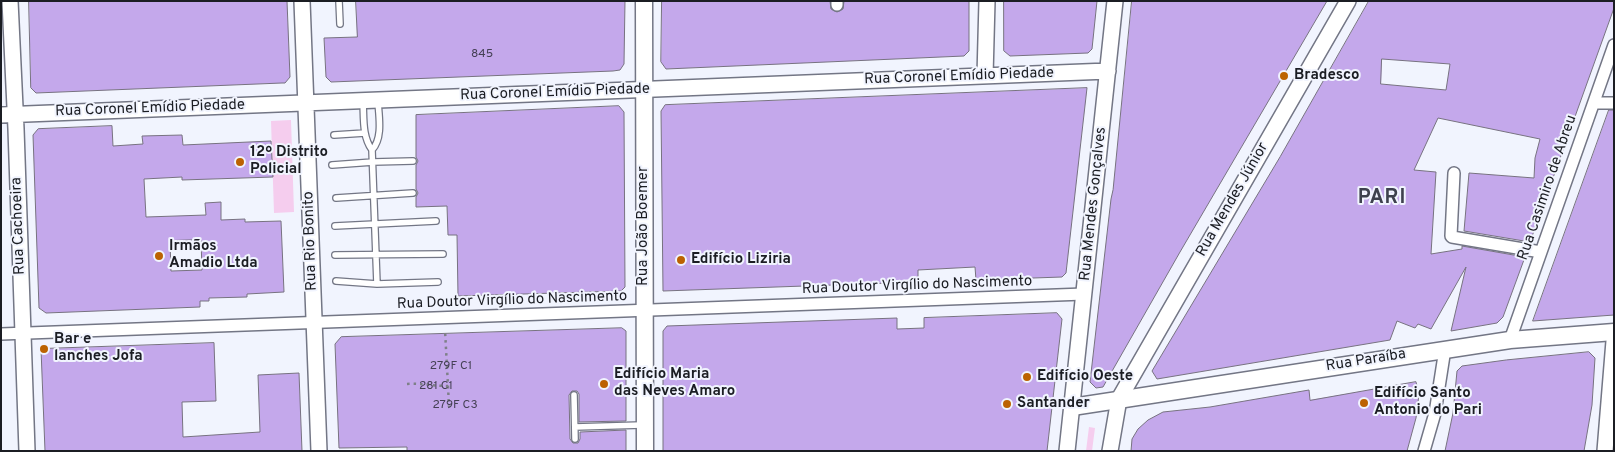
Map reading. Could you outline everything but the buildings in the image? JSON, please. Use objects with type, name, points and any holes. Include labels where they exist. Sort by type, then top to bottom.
[{"type":"main road","name":"Rua João Boemer","points":[[644,1],[644,451]]},
{"type":"main road","name":"Rua Paraíba","points":[[1072,407],[1510,340],[1614,332]]},
{"type":"street","name":"Rua Cachoeira","points":[[10,1],[8,114],[23,334],[27,451]]},
{"type":"street","name":"Rua Rio Bonito","points":[[302,1],[319,451]]},
{"type":"street","points":[[985,76],[986,1]]},
{"type":"street","name":"Rua Mendes Gonçalves","points":[[1067,451],[1115,1]]},
{"type":"street","name":"Rua Mendes Júnior","points":[[1119,399],[1348,1]]},
{"type":"street","name":"Rua Casimiro de Abreu","points":[[1510,340],[1614,45]]},
{"type":"street","name":"Rua Coronel Emídio Piedade","points":[[8,114],[1108,71]]},
{"type":"street","points":[[1594,102],[1614,103]]},
{"type":"street","points":[[1454,173],[1452,237],[1541,252]]},
{"type":"street","name":"Rua Doutor Virgílio do Nascimento","points":[[1,334],[1084,294]]},
{"type":"street","points":[[1605,451],[1614,340]]},
{"type":"street","points":[[1424,451],[1435,413],[1445,349]]},
{"type":"street","points":[[1110,451],[1119,399]]},
{"type":"lane","points":[[340,1],[340,24]]},
{"type":"lane","points":[[370,101],[365,132],[372,150],[377,284]]},
{"type":"lane","points":[[370,101],[379,138],[372,150]]},
{"type":"lane","points":[[334,134],[365,132]]},
{"type":"lane","points":[[332,166],[372,162],[413,161]]},
{"type":"lane","points":[[336,198],[414,193]]},
{"type":"lane","points":[[335,226],[436,221]]},
{"type":"lane","points":[[335,255],[443,254]]},
{"type":"lane","points":[[336,281],[377,284],[438,282]]},
{"type":"lane","points":[[574,395],[575,439]]},
{"type":"lane","points":[[574,427],[644,425]]},
{"type":"path","points":[[445,318],[449,407]]},
{"type":"path","points":[[407,384],[424,383],[429,386],[448,386]]},
{"type":"shaded area","points":[[291,120],[294,212],[274,213],[271,121]]},
{"type":"shaded area","points":[[1089,427],[1095,428],[1092,451],[1086,451]]},
{"type":"place","name":"Bradesco","points":[[1284,76]]},
{"type":"place","name":"12º Distrito Policial","points":[[240,162]]},
{"type":"place","name":"Irmãos Amadio Ltda","points":[[159,256]]},
{"type":"place","name":"Edifício Liziria","points":[[681,260]]},
{"type":"place","name":"Bar e lanches Jofa","points":[[44,349]]},
{"type":"place","name":"Edifício Oeste","points":[[1027,377]]},
{"type":"place","name":"Edifício Maria das Neves Amaro","points":[[604,384]]},
{"type":"place","name":"Edifício Santo Antonio do Pari","points":[[1364,403]]},
{"type":"place","name":"Santander","points":[[1007,404]]},
{"type":"district","name":"PARI","points":[[1382,199]]}]
